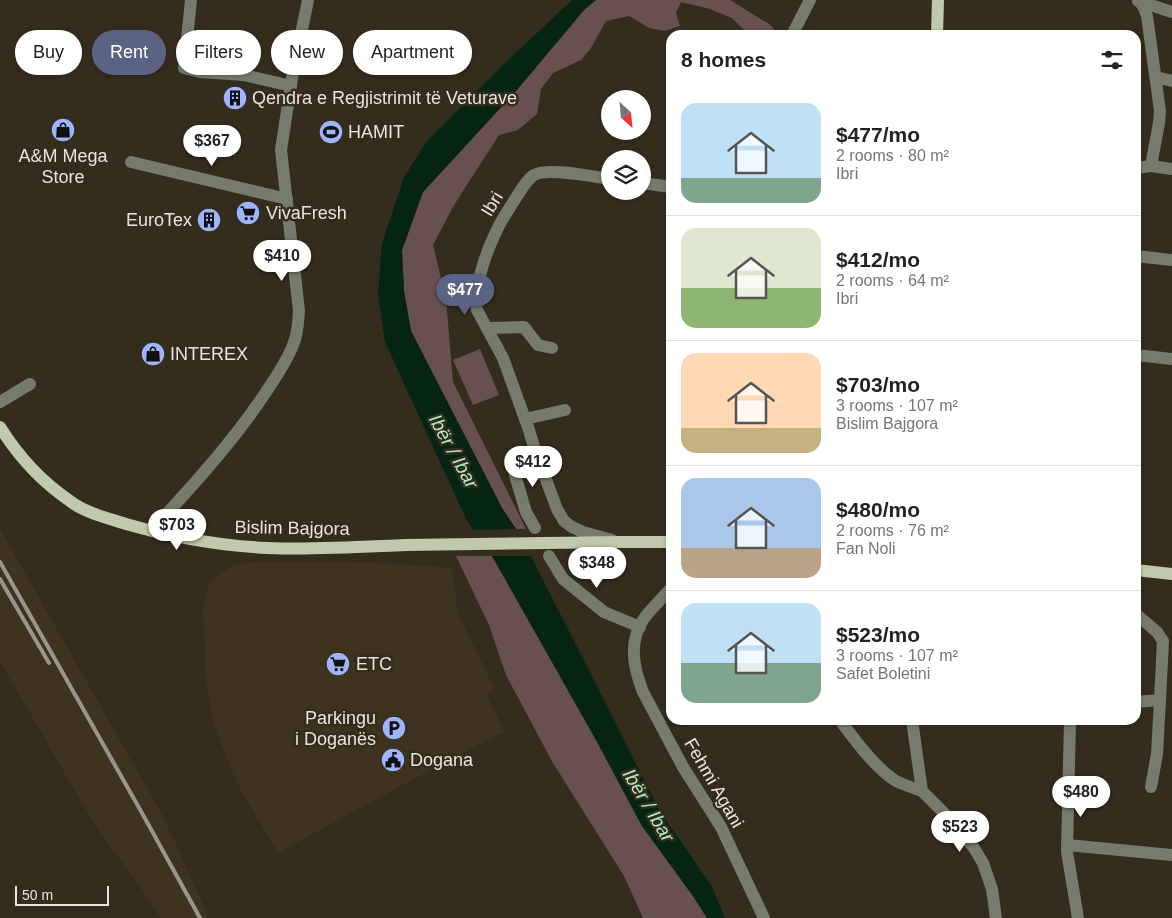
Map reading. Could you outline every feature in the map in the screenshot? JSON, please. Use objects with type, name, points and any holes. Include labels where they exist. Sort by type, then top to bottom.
[{"type":"main road","points":[[937,30],[938,0]]},
{"type":"main road","name":"Bislim Bajgora","points":[[0,427],[25,462],[71,503],[98,515],[151,531],[216,544],[268,548],[325,548],[404,545],[666,542]]},
{"type":"main road","points":[[1141,571],[1172,574]]},
{"type":"street","points":[[191,0],[184,68],[200,72],[244,75],[290,86]]},
{"type":"street","points":[[151,531],[237,434],[279,372],[293,346],[298,328],[299,311],[281,150],[290,86],[308,0]]},
{"type":"street","points":[[795,30],[810,0]]},
{"type":"street","points":[[1137,1],[1172,12]]},
{"type":"street","points":[[1137,1],[1147,16],[1160,111],[1151,166]]},
{"type":"street","points":[[1156,77],[1172,82]]},
{"type":"street","points":[[131,162],[287,199]]},
{"type":"street","points":[[1141,167],[1151,166],[1172,169]]},
{"type":"street","name":"Ibri","points":[[601,178],[551,172],[534,176],[524,185],[496,232],[478,284],[476,304],[477,310],[503,358],[557,509],[564,520],[572,527],[583,532],[622,542]]},
{"type":"street","points":[[651,185],[666,186]]},
{"type":"street","points":[[1141,257],[1172,260]]},
{"type":"street","points":[[488,328],[524,327],[538,345],[552,348]]},
{"type":"street","points":[[1141,356],[1172,359]]},
{"type":"street","points":[[0,402],[30,384]]},
{"type":"street","points":[[525,418],[565,410]]},
{"type":"street","points":[[535,450],[515,475],[526,512],[535,528]]},
{"type":"street","points":[[549,556],[563,579],[604,612],[640,627]]},
{"type":"street","name":"Fehmi Agani","points":[[666,594],[644,619],[634,650],[634,662],[643,692],[683,767],[721,828],[764,918]]},
{"type":"street","points":[[1141,618],[1157,632],[1163,641],[1157,754],[1151,787]]},
{"type":"street","points":[[1141,702],[1160,700]]},
{"type":"street","points":[[844,725],[865,753],[890,776],[905,785],[922,791],[949,818],[974,848],[983,863],[992,889],[996,918]]},
{"type":"street","points":[[913,725],[922,791]]},
{"type":"street","points":[[1070,725],[1067,845],[1078,918]]},
{"type":"street","points":[[1067,845],[1172,855]]},
{"type":"shaded area","points":[[596,0],[730,0],[769,24],[775,30],[744,30],[732,18],[710,9],[681,2],[676,13],[680,26],[664,31],[649,28],[629,16],[606,21],[591,48],[581,60],[553,73],[541,89],[537,114],[518,130],[499,135],[454,205],[433,245],[446,299],[453,382],[526,529],[516,529],[502,508],[411,331],[404,291],[402,250],[423,192],[516,91],[584,10]]},
{"type":"shaded area","points":[[480,349],[499,395],[473,405],[453,360]]},
{"type":"shaded area","points":[[0,529],[164,818],[209,918],[161,918],[86,810],[0,661]]},
{"type":"shaded area","points":[[456,556],[492,556],[596,740],[642,826],[707,918],[643,918],[624,876],[553,763],[506,675],[489,625]]},
{"type":"shaded area","points":[[267,561],[381,563],[452,568],[458,614],[495,689],[486,694],[505,732],[456,756],[278,853],[237,783],[213,723],[206,678],[203,608],[209,583],[222,572],[236,564]]},
{"type":"water","name":"Ibër / Ibar","points":[[572,0],[596,0],[584,10],[516,91],[423,192],[402,250],[404,291],[411,331],[502,508],[534,562],[661,813],[711,885],[725,918],[707,918],[642,826],[596,740],[492,556],[467,521],[385,342],[378,294],[382,243],[404,177],[427,141],[507,61]]},
{"type":"pier","points":[[518,529],[533,556],[489,556],[470,530]]},
{"type":"railway","points":[[0,562],[200,918]]},
{"type":"railway","points":[[0,579],[49,663]]},
{"type":"place","name":"Qendra e Regjistrimit të Veturave","points":[[235,98]]},
{"type":"place","name":"A&M Mega Store","points":[[63,130]]},
{"type":"place","name":"HAMIT","points":[[331,132]]},
{"type":"place","name":"VivaFresh","points":[[248,213]]},
{"type":"place","name":"EuroTex","points":[[209,220]]},
{"type":"place","name":"INTEREX","points":[[153,354]]},
{"type":"place","name":"ETC","points":[[338,664]]},
{"type":"place","name":"Parkingu i Doganës","points":[[394,728]]},
{"type":"place","name":"Dogana","points":[[393,760]]}]
